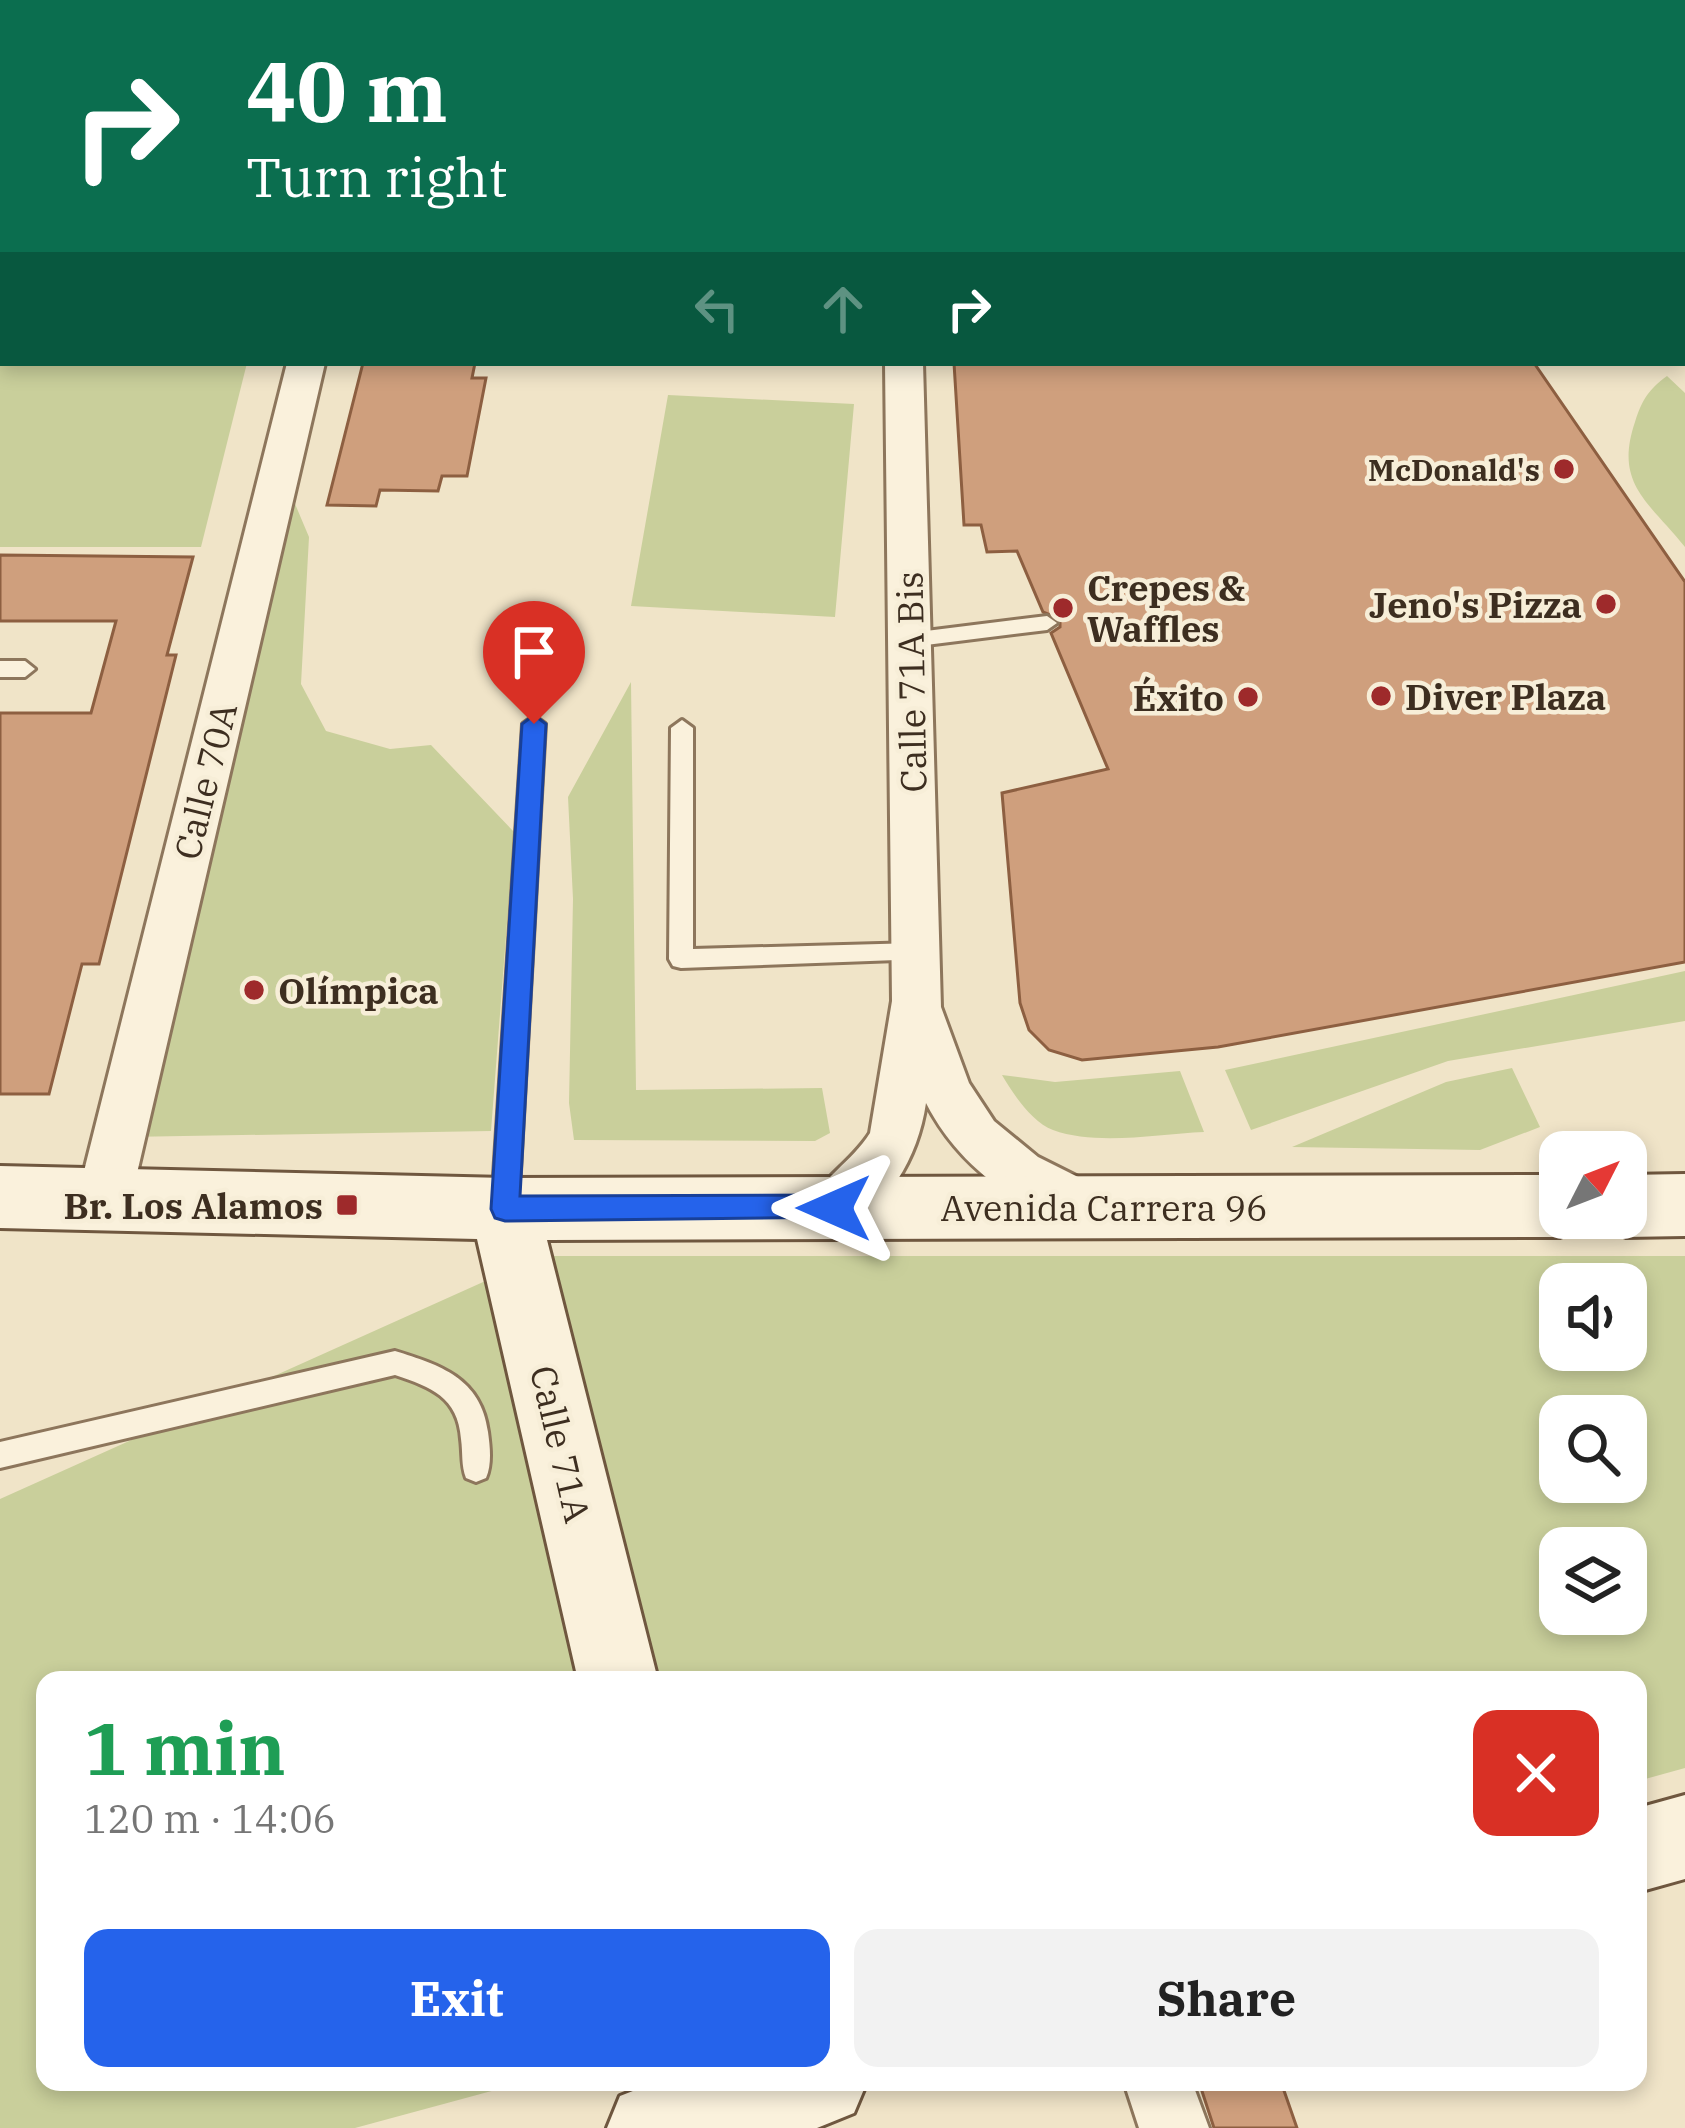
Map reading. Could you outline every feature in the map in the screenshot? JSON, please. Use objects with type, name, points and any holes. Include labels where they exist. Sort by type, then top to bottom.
[{"type":"main road","name":"Avenida Carrera 96","points":[[0,1197],[505,1209],[1539,1206]]},
{"type":"main road","points":[[1647,1206],[1685,1205]]},
{"type":"main road","name":"Calle 71A","points":[[505,1209],[616,1671]]},
{"type":"main road","points":[[1647,1848],[1685,1837]]},
{"type":"main road","points":[[703,2112],[788,2091]]},
{"type":"street","name":"Calle 70A","points":[[104,1199],[305,366]]},
{"type":"street","name":"Calle 71A Bis","points":[[834,1208],[878,1168],[895,1138],[916,977],[904,366]]},
{"type":"street","name":"Calle 71A Bis","points":[[916,977],[937,1076],[982,1144],[1001,1165],[1087,1208]]},
{"type":"street","points":[[1161,2091],[1174,2128]]},
{"type":"lane","points":[[910,640],[1047,622]]},
{"type":"lane","points":[[0,669],[26,669]]},
{"type":"lane","points":[[505,1209],[534,724]]},
{"type":"lane","points":[[682,728],[681,959],[916,977]]},
{"type":"lane","points":[[0,1454],[394,1363],[440,1377],[467,1396],[476,1426],[476,1468]]},
{"type":"green space","points":[[0,366],[246,366],[201,547],[0,547]]},
{"type":"green space","points":[[1667,376],[1685,393],[1685,547],[1638,491],[1629,461],[1640,408]]},
{"type":"green space","points":[[668,395],[854,404],[835,617],[631,606]]},
{"type":"green space","points":[[290,492],[309,537],[301,684],[326,731],[390,749],[431,745],[514,832],[491,1131],[126,1137]]},
{"type":"green space","points":[[631,682],[636,1090],[822,1088],[830,1133],[815,1141],[574,1140],[569,1103],[573,899],[568,797]]},
{"type":"green space","points":[[1685,971],[1685,1021],[1448,1061],[1251,1130],[1225,1070]]},
{"type":"green space","points":[[1512,1068],[1540,1127],[1480,1150],[1292,1147],[1446,1082]]},
{"type":"green space","points":[[1180,1071],[1204,1132],[1128,1138],[1070,1135],[1045,1126],[1017,1099],[1002,1075],[1055,1082]]},
{"type":"green space","points":[[541,1256],[1685,1256],[1685,1768],[1647,1779],[1647,1671],[36,1671],[36,2091],[492,2091],[355,2128],[0,2128],[0,1499]]},
{"type":"building","points":[[362,366],[474,366],[472,378],[486,378],[467,476],[442,476],[438,491],[380,490],[376,506],[327,505]]},
{"type":"building","name":"Diver Plaza","points":[[954,366],[1536,366],[1685,582],[1685,962],[1218,1047],[1082,1060],[1049,1050],[1029,1030],[1020,1003],[1002,793],[1108,769],[1051,633],[1060,627],[1060,619],[1043,612],[1017,551],[987,552],[981,525],[964,525]]},
{"type":"building","points":[[0,555],[193,557],[167,655],[176,655],[99,964],[82,964],[49,1094],[0,1094],[0,713],[91,713],[116,621],[0,621]]},
{"type":"building","points":[[1202,2091],[1284,2091],[1297,2128],[1214,2128]]},
{"type":"place","name":"McDonald's","points":[[1564,469]]},
{"type":"place","name":"Jeno's Pizza","points":[[1606,604]]},
{"type":"place","name":"Crepes & Waffles","points":[[1063,608]]},
{"type":"place","name":"Diver Plaza","points":[[1381,696]]},
{"type":"place","name":"Éxito","points":[[1248,697]]},
{"type":"place","name":"Olímpica","points":[[254,990]]},
{"type":"place","name":"Br. Los Alamos","points":[[347,1205]]},
{"type":"route","points":[[534,724],[505,1209],[834,1208]]}]
